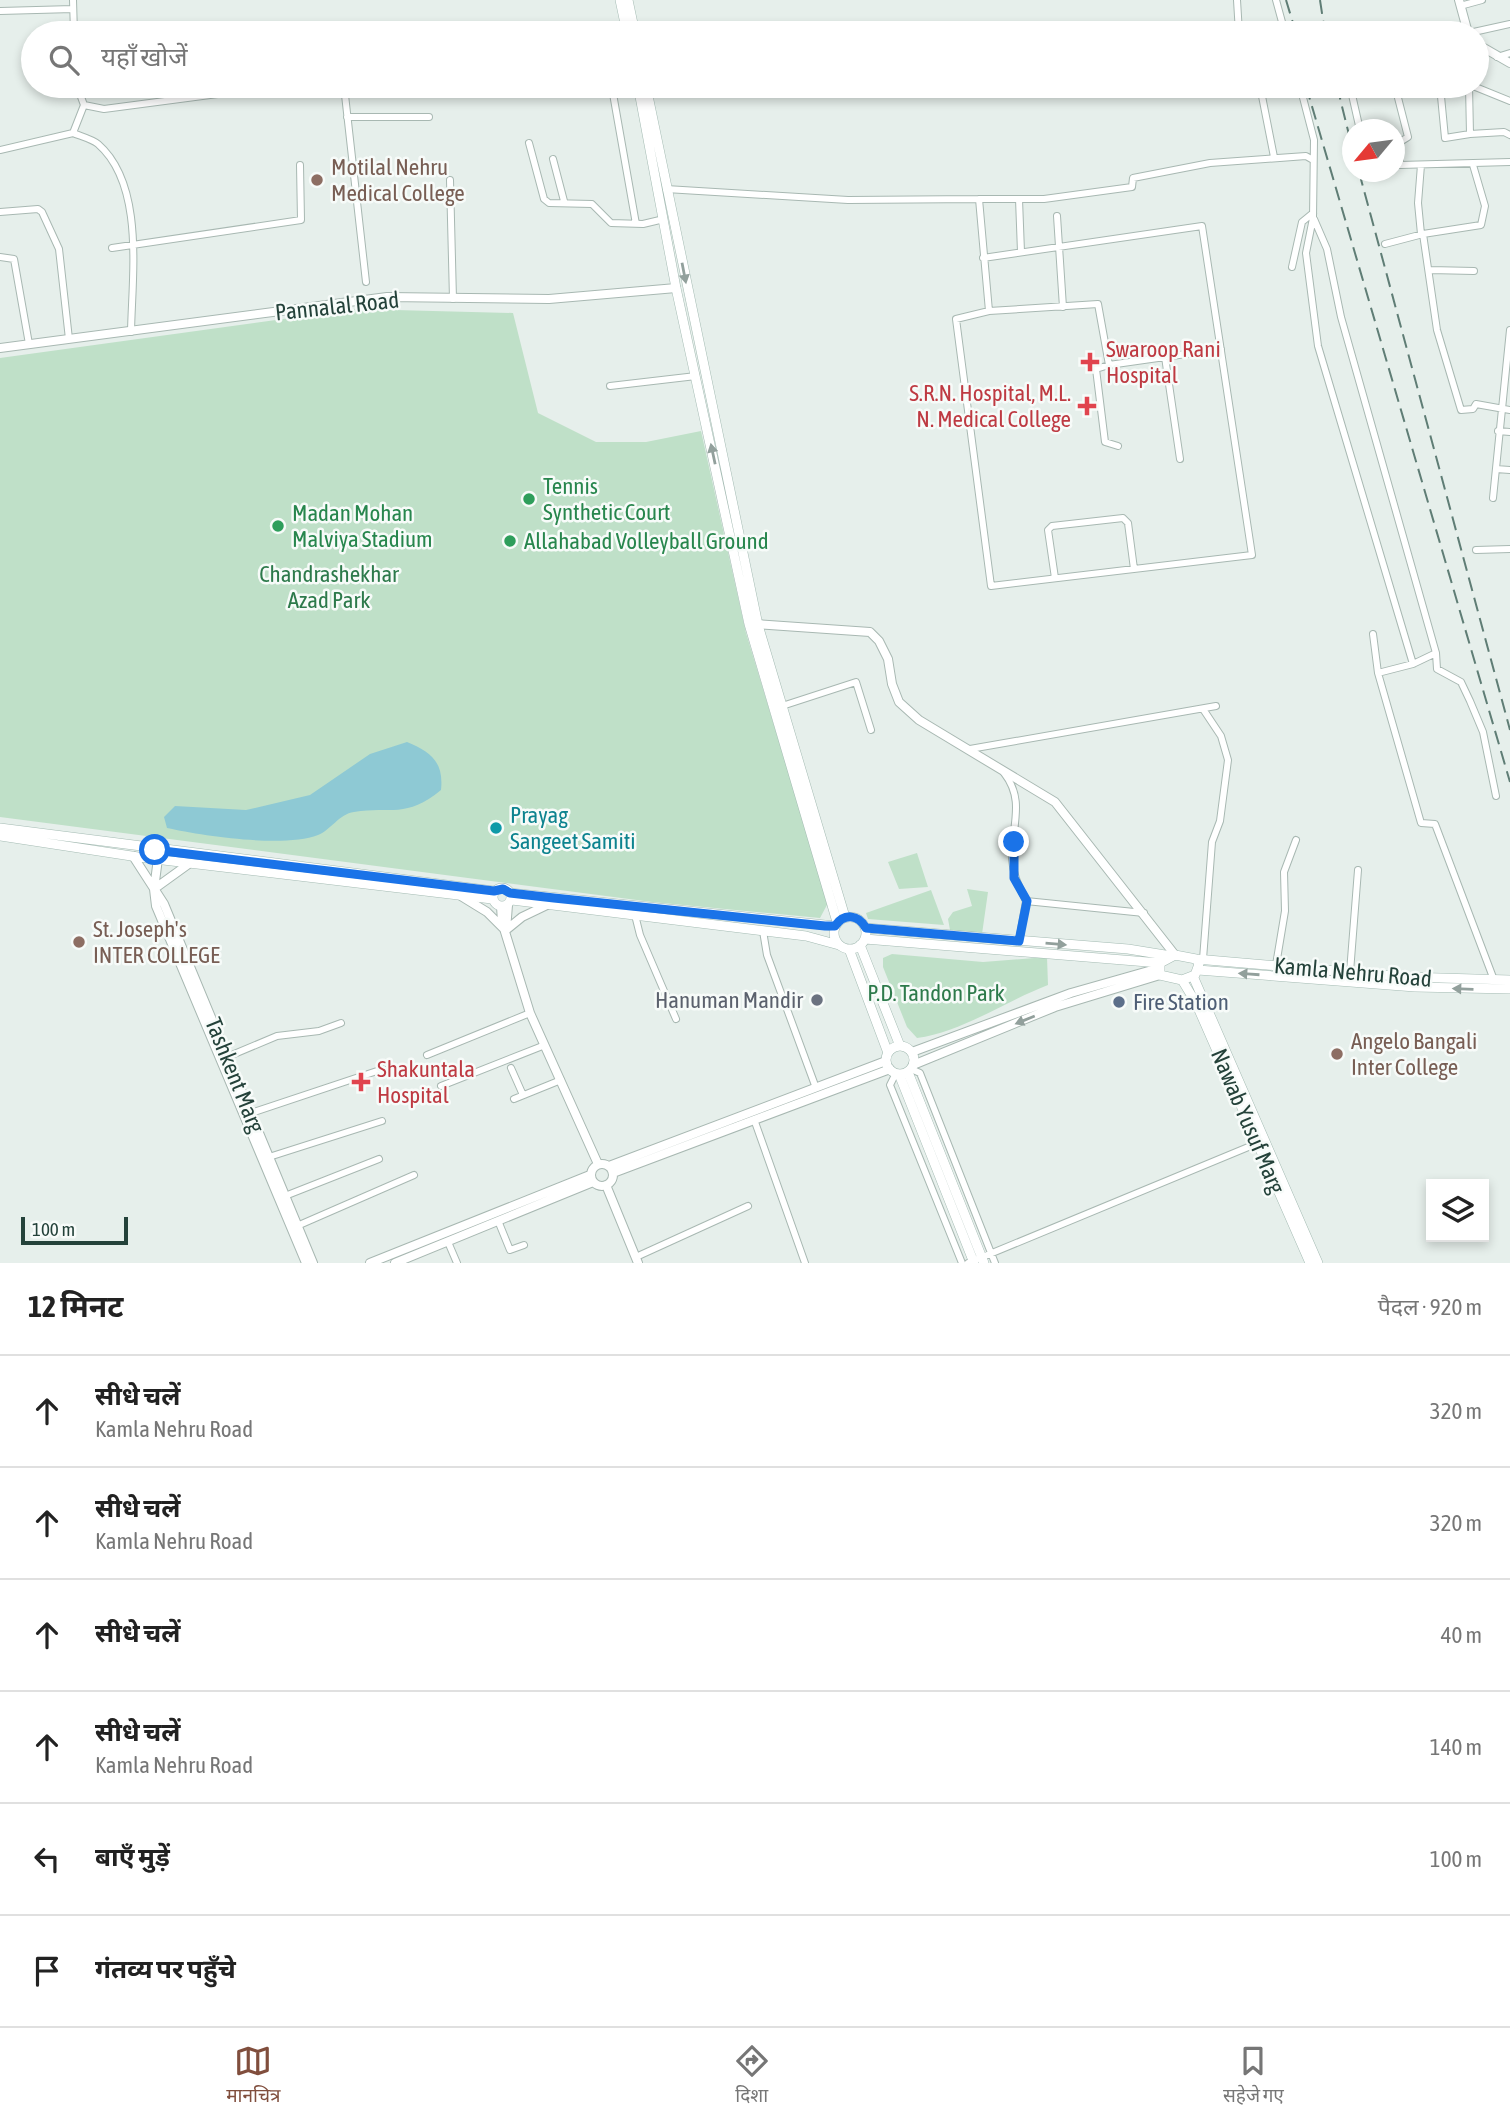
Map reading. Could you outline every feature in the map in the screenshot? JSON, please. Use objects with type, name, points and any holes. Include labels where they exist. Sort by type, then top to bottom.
[{"type":"main road","points":[[620,0],[624,21]]},
{"type":"main road","points":[[628,0],[632,21]]},
{"type":"main road","points":[[641,98],[663,188],[753,624]]},
{"type":"main road","points":[[648,98],[676,288],[753,624],[839,922],[833,935],[839,945]]},
{"type":"main road","points":[[0,828],[159,855],[763,931],[849,949],[979,1260]]},
{"type":"main road","points":[[0,836],[133,856],[159,855],[190,863],[460,895],[493,895],[503,889],[508,901]]},
{"type":"main road","points":[[508,901],[839,922],[856,917],[866,928],[1173,956]]},
{"type":"main road","points":[[866,928],[863,942],[900,1046],[899,1067]]},
{"type":"main road","points":[[849,949],[863,942],[1159,969],[1182,980],[1195,973],[1200,959]]},
{"type":"main road","points":[[1159,969],[1173,956]]},
{"type":"main road","name":"Kamla Nehru Road","points":[[1173,956],[1350,972],[1432,983],[1510,980]]},
{"type":"main road","points":[[1195,973],[1318,1263]]},
{"type":"main road","name":"Kamla Nehru Road","points":[[1195,973],[1510,989]]},
{"type":"main road","name":"Nawab Yusuf Marg","points":[[1182,980],[1196,1003],[1310,1263]]},
{"type":"main road","points":[[899,1067],[912,1052],[900,1046]]},
{"type":"street","points":[[73,0],[74,21]]},
{"type":"street","points":[[1237,0],[1238,21]]},
{"type":"street","points":[[1276,0],[1282,21]]},
{"type":"street","points":[[1464,21],[1459,3],[1482,0]]},
{"type":"street","points":[[0,11],[73,9]]},
{"type":"street","points":[[1489,28],[1510,24]]},
{"type":"street","points":[[1489,52],[1510,63]]},
{"type":"street","points":[[1497,57],[1510,53]]},
{"type":"street","points":[[1489,93],[1510,101]]},
{"type":"street","points":[[73,134],[84,105],[81,98]]},
{"type":"street","points":[[84,105],[104,109],[188,98]]},
{"type":"street","points":[[345,98],[366,282]]},
{"type":"street","points":[[613,98],[636,224]]},
{"type":"street","points":[[1262,98],[1274,158]]},
{"type":"street","points":[[1303,98],[1314,140],[1313,216],[1306,253],[1318,346],[1413,664]]},
{"type":"street","points":[[1353,98],[1358,119]]},
{"type":"street","points":[[1398,98],[1403,119]]},
{"type":"street","points":[[1441,98],[1445,138],[1504,132],[1510,135]]},
{"type":"street","points":[[1470,134],[1471,98]]},
{"type":"street","points":[[347,117],[429,117]]},
{"type":"street","points":[[0,150],[73,134],[97,143],[117,170],[133,219],[131,332]]},
{"type":"street","points":[[529,143],[544,198],[553,205],[564,201],[592,204],[611,223],[636,224],[664,219]]},
{"type":"street","points":[[663,188],[848,200],[1044,199],[1132,187],[1133,178],[1210,163],[1306,156],[1313,160]]},
{"type":"street","points":[[552,159],[564,201]]},
{"type":"street","points":[[1405,164],[1473,165],[1510,162]]},
{"type":"street","points":[[112,248],[300,220],[300,165]]},
{"type":"street","points":[[1420,165],[1418,203],[1437,330],[1461,410],[1473,409],[1476,404],[1510,410]]},
{"type":"street","points":[[1385,244],[1422,234],[1481,225],[1485,206],[1473,165]]},
{"type":"street","points":[[450,180],[453,299]]},
{"type":"street","points":[[1019,199],[1021,252]]},
{"type":"street","points":[[979,200],[989,312]]},
{"type":"street","points":[[0,212],[38,209],[43,212],[59,249],[69,339]]},
{"type":"street","points":[[1058,216],[1062,307]]},
{"type":"street","points":[[1292,267],[1302,222],[1313,216]]},
{"type":"street","points":[[1313,216],[1327,250],[1341,317],[1436,653],[1437,669],[1461,682],[1479,721],[1496,796]]},
{"type":"street","points":[[983,258],[1202,226],[1252,555],[991,586],[956,319],[989,312],[1098,304],[1109,365]]},
{"type":"street","points":[[0,257],[14,259],[29,344]]},
{"type":"street","points":[[1430,270],[1474,271]]},
{"type":"street","name":"Pannalal Road","points":[[0,348],[387,297],[550,299],[676,288]]},
{"type":"street","points":[[1493,499],[1510,330]]},
{"type":"street","points":[[1118,446],[1105,442],[1097,369],[1221,349]]},
{"type":"street","points":[[1165,357],[1180,459]]},
{"type":"street","points":[[610,386],[696,376]]},
{"type":"street","points":[[1498,431],[1510,432]]},
{"type":"street","points":[[1496,469],[1510,470]]},
{"type":"street","points":[[1055,578],[1048,530],[1052,526],[1123,518],[1128,523],[1134,569]]},
{"type":"street","points":[[1476,550],[1510,549]]},
{"type":"street","points":[[753,624],[870,632],[879,641],[888,659],[892,684],[900,702],[919,720],[1055,802],[1145,913],[1173,956]]},
{"type":"street","points":[[1373,634],[1378,673],[1421,823],[1435,824],[1494,980]]},
{"type":"street","points":[[1378,673],[1413,664],[1436,653]]},
{"type":"street","points":[[777,707],[856,682],[871,730]]},
{"type":"street","points":[[970,749],[1216,706]]},
{"type":"street","points":[[1200,959],[1210,853],[1220,821],[1228,760],[1221,736],[1203,709]]},
{"type":"street","points":[[998,766],[1011,782],[1018,809],[1012,860],[1014,878],[1027,901],[1019,941]]},
{"type":"street","points":[[1276,965],[1285,911],[1284,872],[1296,840]]},
{"type":"street","name":"Tashkent Marg","points":[[159,855],[154,889],[156,906],[306,1263]]},
{"type":"street","points":[[133,856],[154,889],[190,863]]},
{"type":"street","points":[[1350,972],[1358,870]]},
{"type":"street","name":"Tashkent Marg","points":[[154,889],[164,904],[313,1263]]},
{"type":"street","points":[[460,895],[487,912],[506,930]]},
{"type":"street","points":[[508,901],[506,930],[530,1013],[598,1164],[611,1169],[755,1122],[1159,969]]},
{"type":"street","points":[[1027,901],[1145,913]]},
{"type":"street","points":[[506,930],[522,917],[547,905]]},
{"type":"street","points":[[635,915],[640,935],[676,1019]]},
{"type":"street","points":[[763,931],[772,967],[817,1088]]},
{"type":"street","points":[[912,1052],[1071,993],[1159,969]]},
{"type":"street","points":[[427,1055],[530,1013]]},
{"type":"street","points":[[227,1057],[276,1036],[319,1031],[341,1023]]},
{"type":"street","points":[[441,1086],[545,1045]]},
{"type":"street","points":[[611,1169],[817,1088],[899,1067]]},
{"type":"street","points":[[899,1067],[890,1084],[961,1263]]},
{"type":"street","points":[[511,1068],[523,1095]]},
{"type":"street","points":[[251,1113],[383,1069]]},
{"type":"street","points":[[514,1099],[561,1080]]},
{"type":"street","points":[[269,1157],[382,1121]]},
{"type":"street","points":[[755,1122],[805,1263]]},
{"type":"street","points":[[979,1260],[1258,1143]]},
{"type":"street","points":[[285,1196],[379,1159]]},
{"type":"street","points":[[395,1263],[499,1223],[592,1178],[598,1164]]},
{"type":"street","points":[[606,1185],[612,1180],[611,1169]]},
{"type":"street","points":[[297,1226],[414,1175]]},
{"type":"street","points":[[370,1263],[592,1178],[606,1185],[637,1260],[748,1206]]},
{"type":"street","points":[[499,1223],[510,1250],[524,1245]]},
{"type":"street","points":[[448,1242],[457,1263]]},
{"type":"street","points":[[979,1260],[995,1263]]},
{"type":"green space","name":"Chandrashekhar Azad Park","points":[[356,309],[513,313],[538,413],[596,442],[646,442],[701,431],[746,633],[828,903],[820,918],[652,902],[0,817],[0,358]]},
{"type":"green space","points":[[917,853],[928,887],[899,889],[888,862]]},
{"type":"green space","points":[[967,889],[988,892],[982,934],[950,930],[948,919],[953,912],[972,906]]},
{"type":"green space","points":[[931,890],[944,925],[868,919],[866,913]]},
{"type":"green space","name":"P.D. Tandon Park","points":[[892,954],[983,962],[1047,957],[1048,985],[967,1023],[917,1038],[907,1027],[883,967],[883,958]]},
{"type":"water","points":[[407,742],[429,754],[440,772],[441,790],[418,805],[398,810],[349,813],[318,835],[285,841],[222,837],[167,828],[164,817],[175,806],[246,810],[310,795],[370,754]]},
{"type":"railway","points":[[1286,0],[1292,21]]},
{"type":"railway","points":[[1320,0],[1323,21]]},
{"type":"railway","points":[[1310,98],[1510,782]]},
{"type":"railway","points":[[1340,98],[1345,119]]},
{"type":"railway","points":[[1362,182],[1510,730]]},
{"type":"place","name":"Motilal Nehru Medical College","points":[[317,180]]},
{"type":"place","name":"Swaroop Rani Hospital","points":[[1090,362]]},
{"type":"place","name":"S.R.N. Hospital, M.L. N. Medical College","points":[[1087,406]]},
{"type":"place","name":"Tennis Synthetic Court","points":[[529,499]]},
{"type":"place","name":"Madan Mohan Malviya Stadium","points":[[278,526]]},
{"type":"place","name":"Allahabad Volleyball Ground","points":[[510,541]]},
{"type":"place","name":"Prayag Sangeet Samiti","points":[[496,828]]},
{"type":"place","name":"St. Joseph's INTER COLLEGE","points":[[79,942]]},
{"type":"place","name":"Hanuman Mandir","points":[[817,1000]]},
{"type":"place","name":"Fire Station","points":[[1119,1002]]},
{"type":"place","name":"Angelo Bangali Inter College","points":[[1337,1054]]},
{"type":"place","name":"Shakuntala Hospital","points":[[361,1082]]},
{"type":"route","points":[[155,850],[708,915],[825,926],[835,926],[840,919],[850,916],[856,917],[866,928],[1019,941],[1027,901],[1014,878],[1014,842]]}]
